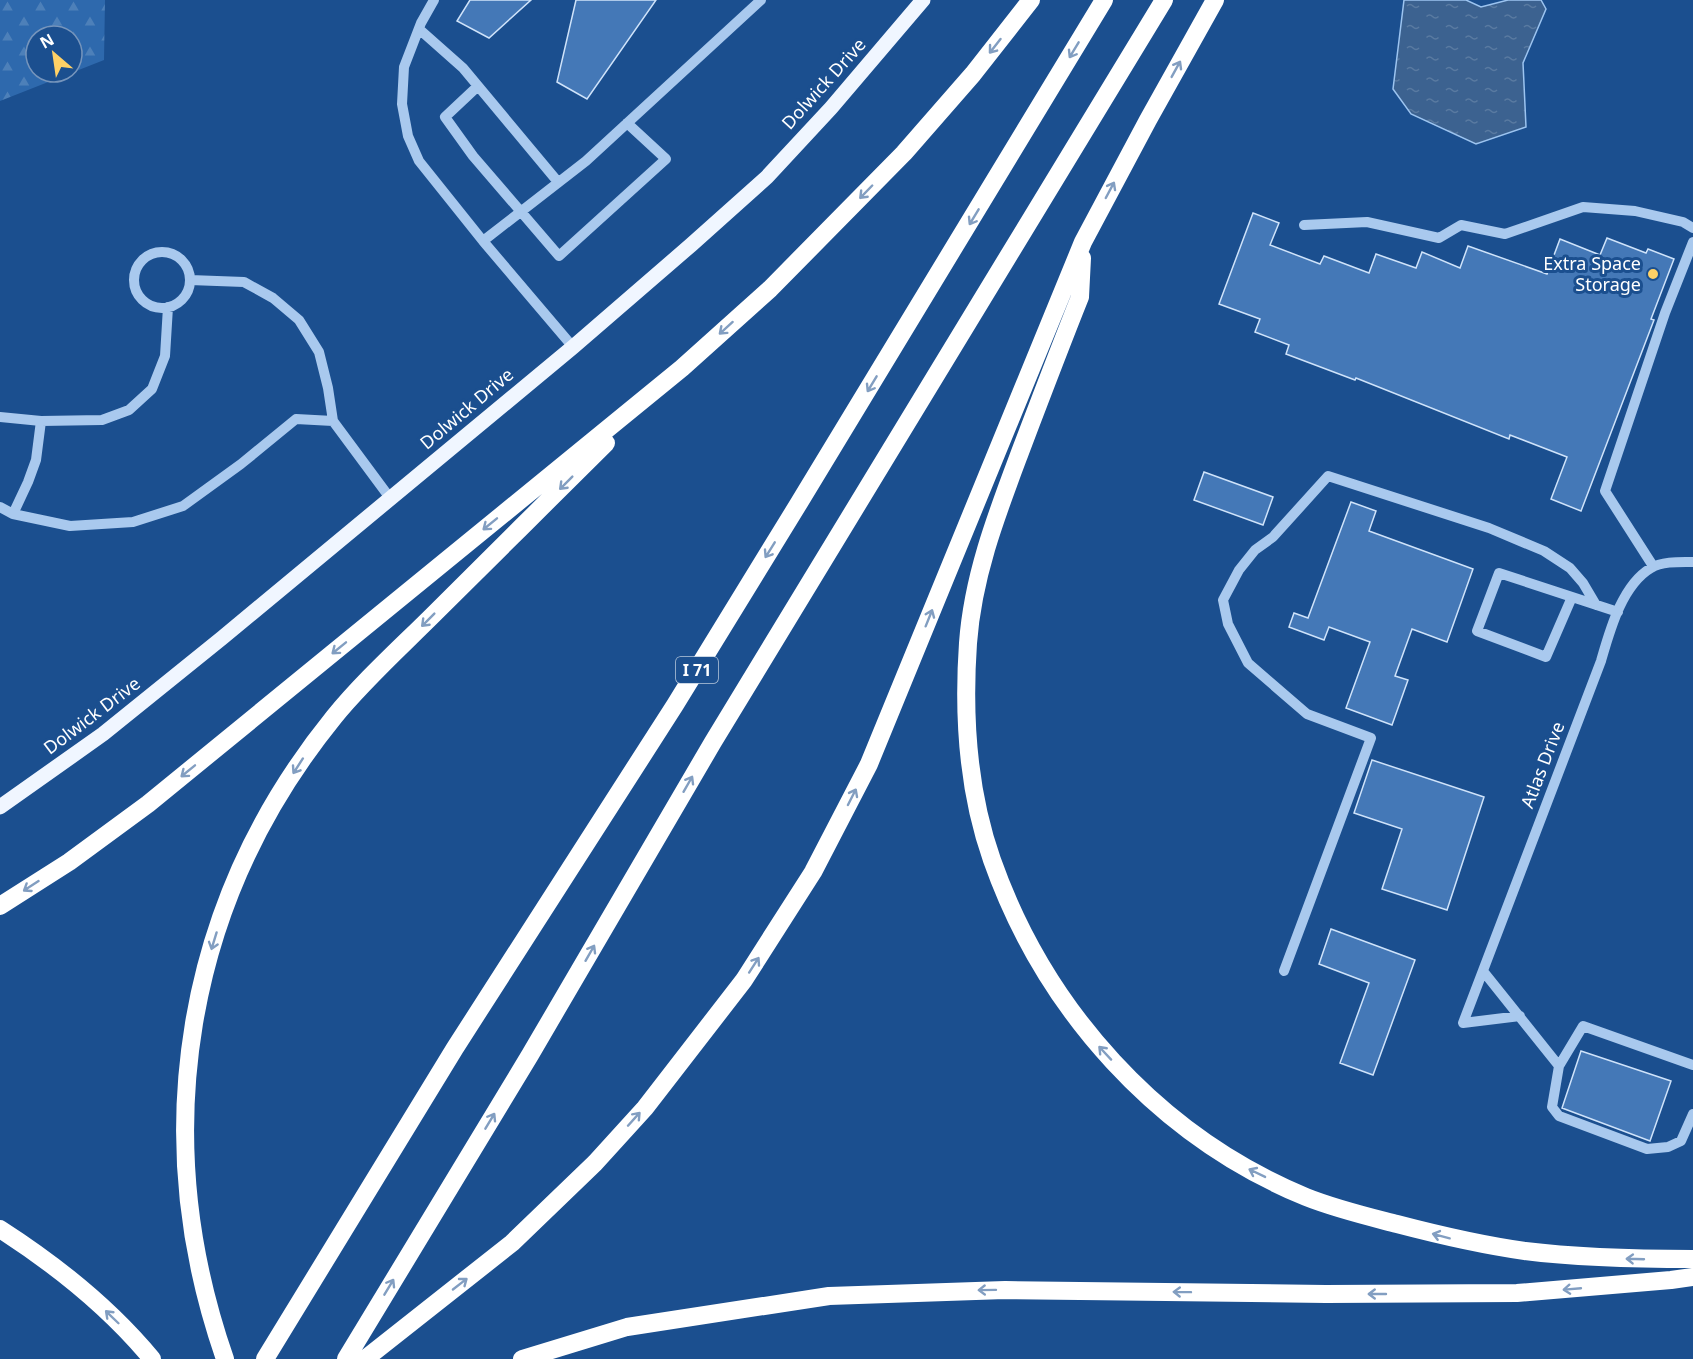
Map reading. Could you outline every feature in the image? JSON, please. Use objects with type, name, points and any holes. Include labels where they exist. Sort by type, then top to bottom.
[{"type":"highway","points":[[0,906],[69,862],[148,804],[682,368],[770,289],[904,153],[973,74],[1031,0]]},
{"type":"highway","name":"I 71","points":[[265,1359],[455,1048],[675,705],[800,504],[1104,0]]},
{"type":"highway","name":"I 71","points":[[346,1359],[530,1055],[713,742],[1164,0]]},
{"type":"highway","points":[[365,1359],[512,1243],[595,1163],[645,1108],[744,980],[813,872],[869,764],[1083,242],[1215,0]]},
{"type":"highway","points":[[1083,242],[1080,297],[995,519],[983,557],[973,603],[968,642],[966,708],[973,783],[983,827],[992,859],[1021,929],[1046,975],[1077,1020],[1147,1097],[1208,1144],[1242,1166],[1304,1196],[1352,1213],[1458,1240],[1503,1248],[1589,1257],[1693,1259]]},
{"type":"highway","points":[[225,1359],[197,1263],[188,1195],[185,1141],[192,1030],[213,941],[234,881],[265,818],[304,757],[335,716],[376,672],[682,368]]},
{"type":"highway","points":[[0,1229],[36,1252],[80,1286],[152,1359]]},
{"type":"highway","points":[[522,1359],[627,1327],[829,1296],[1005,1290],[1326,1294],[1517,1293],[1693,1277]]},
{"type":"main road","name":"Dolwick Drive","points":[[0,807],[103,734],[573,347],[766,177],[831,108],[923,0]]},
{"type":"lane","points":[[434,0],[419,29],[404,67],[402,104],[408,136],[419,161],[573,347]]},
{"type":"lane","points":[[483,241],[586,161],[761,0]]},
{"type":"lane","points":[[419,29],[463,68],[558,182]]},
{"type":"lane","points":[[478,86],[445,117],[473,156],[559,256],[666,159],[627,123]]},
{"type":"lane","points":[[1304,225],[1367,222],[1439,238],[1461,225],[1505,234],[1583,207],[1635,211],[1683,222],[1693,228]]},
{"type":"lane","points":[[1693,242],[1665,314],[1605,491],[1653,566],[1693,562]]},
{"type":"lane","points":[[159,252],[177,256],[188,270],[190,280],[184,297],[177,304],[168,307],[150,306],[137,293],[134,275],[137,267],[150,254],[159,252]]},
{"type":"lane","points":[[190,280],[244,282],[273,298],[299,320],[319,352],[333,421],[390,498]]},
{"type":"lane","points":[[0,417],[41,421],[102,420],[129,410],[152,389],[165,356],[168,307]]},
{"type":"lane","points":[[0,507],[13,514],[70,526],[133,522],[183,506],[241,464],[296,419],[333,421]]},
{"type":"lane","points":[[13,514],[36,460],[41,421]]},
{"type":"lane","points":[[1284,971],[1371,738],[1307,714],[1248,663],[1228,624],[1223,600],[1239,570],[1255,550],[1273,537],[1328,476],[1489,528],[1544,551],[1570,568],[1596,604]]},
{"type":"lane","name":"Atlas Drive","points":[[1520,1016],[1463,1023],[1601,661],[1612,623],[1633,584],[1653,566]]},
{"type":"lane","points":[[1572,597],[1546,657],[1477,630],[1499,573],[1618,612]]},
{"type":"lane","points":[[1483,971],[1559,1066]]},
{"type":"lane","points":[[1693,1065],[1583,1026],[1559,1066],[1551,1107],[1559,1116],[1647,1149],[1668,1147],[1682,1141],[1693,1114]]},
{"type":"green space","points":[[0,0],[105,0],[104,60],[84,68],[84,24],[24,24],[24,84],[43,84],[0,101]]},
{"type":"water","points":[[1404,0],[1466,0],[1481,7],[1508,0],[1541,0],[1546,9],[1523,63],[1526,127],[1476,144],[1411,114],[1393,89]]},
{"type":"building","points":[[470,0],[531,0],[489,38],[457,21]]},
{"type":"building","points":[[576,0],[656,0],[587,99],[557,82]]},
{"type":"building","points":[[1253,213],[1279,223],[1270,245],[1320,264],[1324,256],[1369,273],[1376,254],[1416,268],[1422,252],[1460,268],[1468,246],[1547,274],[1560,239],[1600,255],[1607,238],[1646,253],[1648,249],[1674,259],[1651,319],[1654,320],[1581,511],[1551,499],[1567,457],[1510,435],[1509,439],[1356,378],[1355,380],[1286,354],[1289,345],[1255,332],[1260,319],[1219,304]]},
{"type":"building","points":[[1204,472],[1273,497],[1263,525],[1194,500]]},
{"type":"building","points":[[1351,502],[1376,511],[1369,531],[1473,569],[1447,642],[1412,629],[1395,676],[1408,680],[1392,725],[1346,708],[1370,642],[1329,627],[1324,640],[1289,627],[1294,613],[1308,618]]},
{"type":"building","points":[[1372,760],[1484,797],[1447,910],[1382,889],[1402,829],[1354,813]]},
{"type":"building","points":[[1331,929],[1415,960],[1373,1075],[1340,1063],[1369,983],[1319,964]]},
{"type":"building","points":[[1581,1051],[1671,1081],[1650,1141],[1562,1108]]},
{"type":"place","name":"Extra Space Storage","points":[[1653,274]]}]
